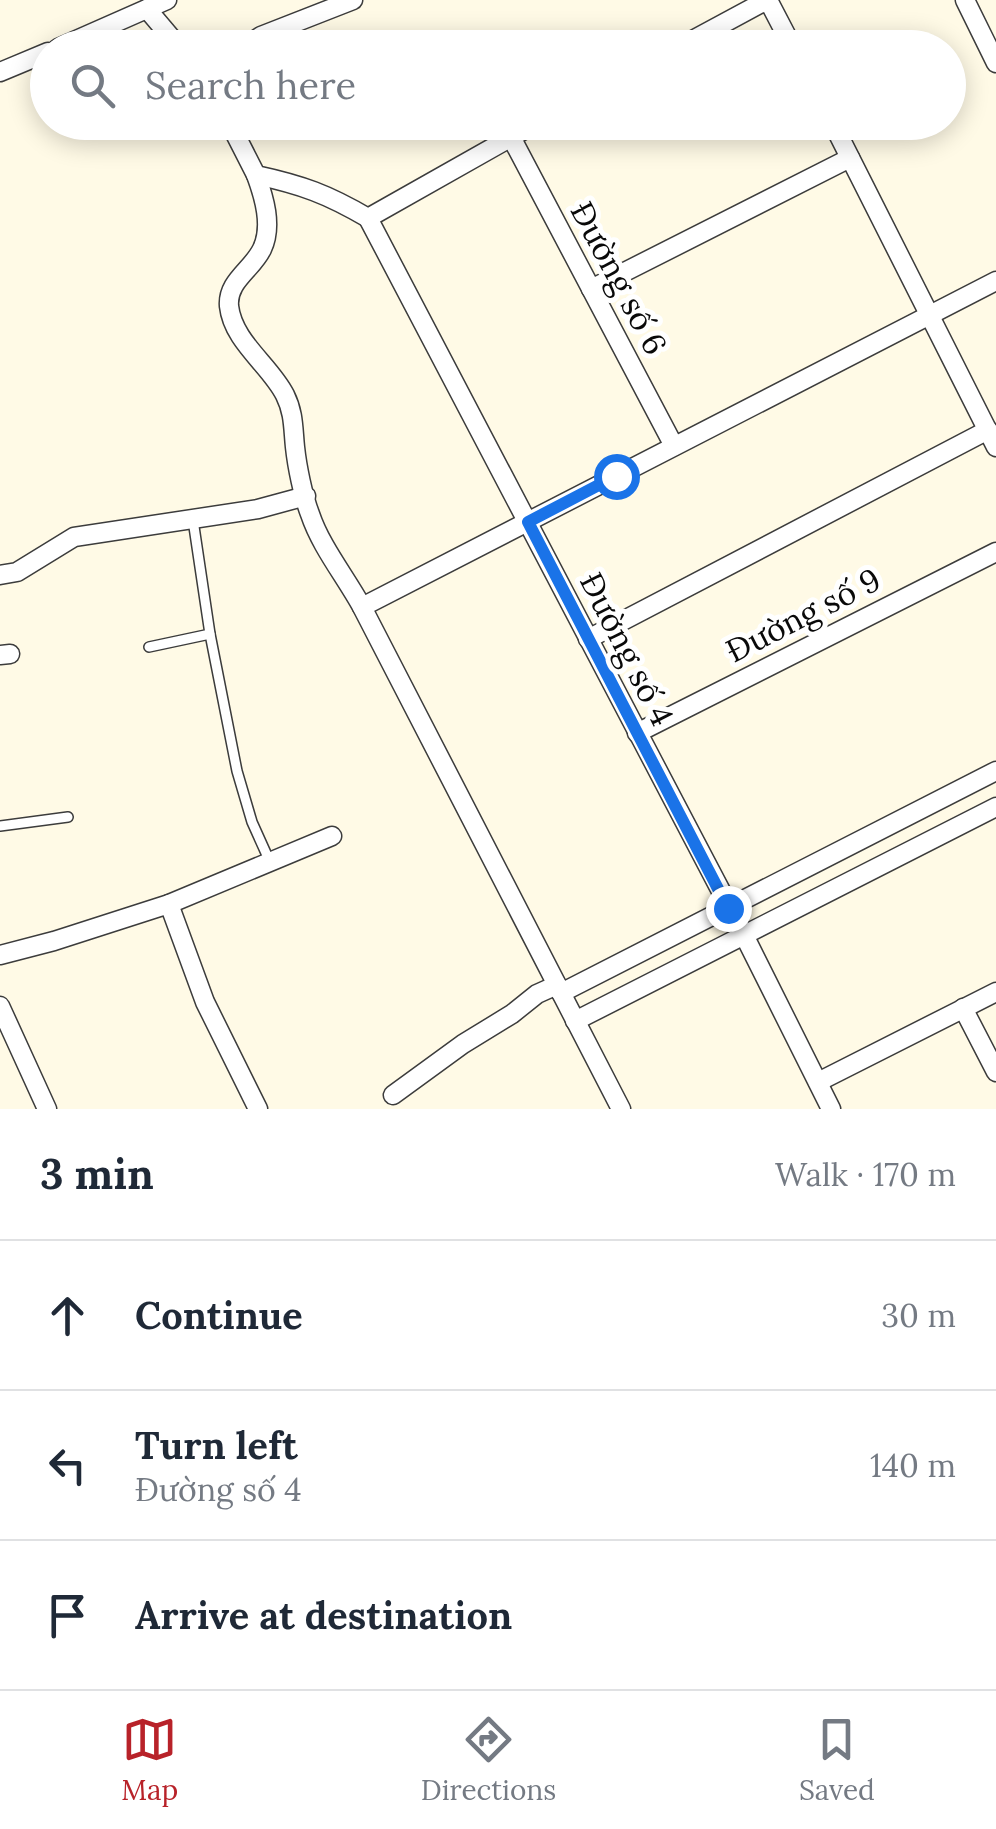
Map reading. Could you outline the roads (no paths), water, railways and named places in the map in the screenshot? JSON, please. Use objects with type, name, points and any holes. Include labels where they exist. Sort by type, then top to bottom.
[{"type":"street","points":[[100,30],[168,0]]},
{"type":"street","points":[[276,30],[353,0]]},
{"type":"street","points":[[712,30],[768,0],[784,30]]},
{"type":"street","points":[[964,0],[996,63]]},
{"type":"street","points":[[148,9],[165,30]]},
{"type":"street","points":[[0,72],[30,60]]},
{"type":"street","points":[[238,140],[256,174],[268,221],[263,247],[230,287],[230,313],[246,344],[284,392],[292,410],[295,448],[309,513],[322,540],[362,607],[621,1109]]},
{"type":"street","points":[[256,174],[306,186],[368,218],[506,140]]},
{"type":"street","name":"Đường số 6","points":[[513,140],[674,446]]},
{"type":"street","points":[[588,639],[992,439],[841,140]]},
{"type":"street","points":[[591,290],[850,158]]},
{"type":"street","name":"Đường số 4","points":[[368,218],[831,1109]]},
{"type":"street","points":[[362,607],[996,282]]},
{"type":"street","points":[[0,575],[17,572],[74,537],[258,509],[306,496]]},
{"type":"street","name":"Đường số 9","points":[[637,733],[996,552]]},
{"type":"street","points":[[393,1094],[537,994],[559,989],[728,908],[996,770]]},
{"type":"street","points":[[576,1021],[996,807]]},
{"type":"street","points":[[0,955],[169,904],[332,836]]},
{"type":"street","points":[[169,904],[205,1002],[258,1109]]},
{"type":"street","points":[[818,1082],[996,992]]},
{"type":"street","points":[[0,1006],[46,1109]]},
{"type":"street","points":[[963,1008],[996,1072]]},
{"type":"lane","points":[[193,520],[210,634],[238,771],[252,822],[270,862]]},
{"type":"lane","points":[[149,648],[210,634]]},
{"type":"lane","points":[[0,826],[68,817]]}]
